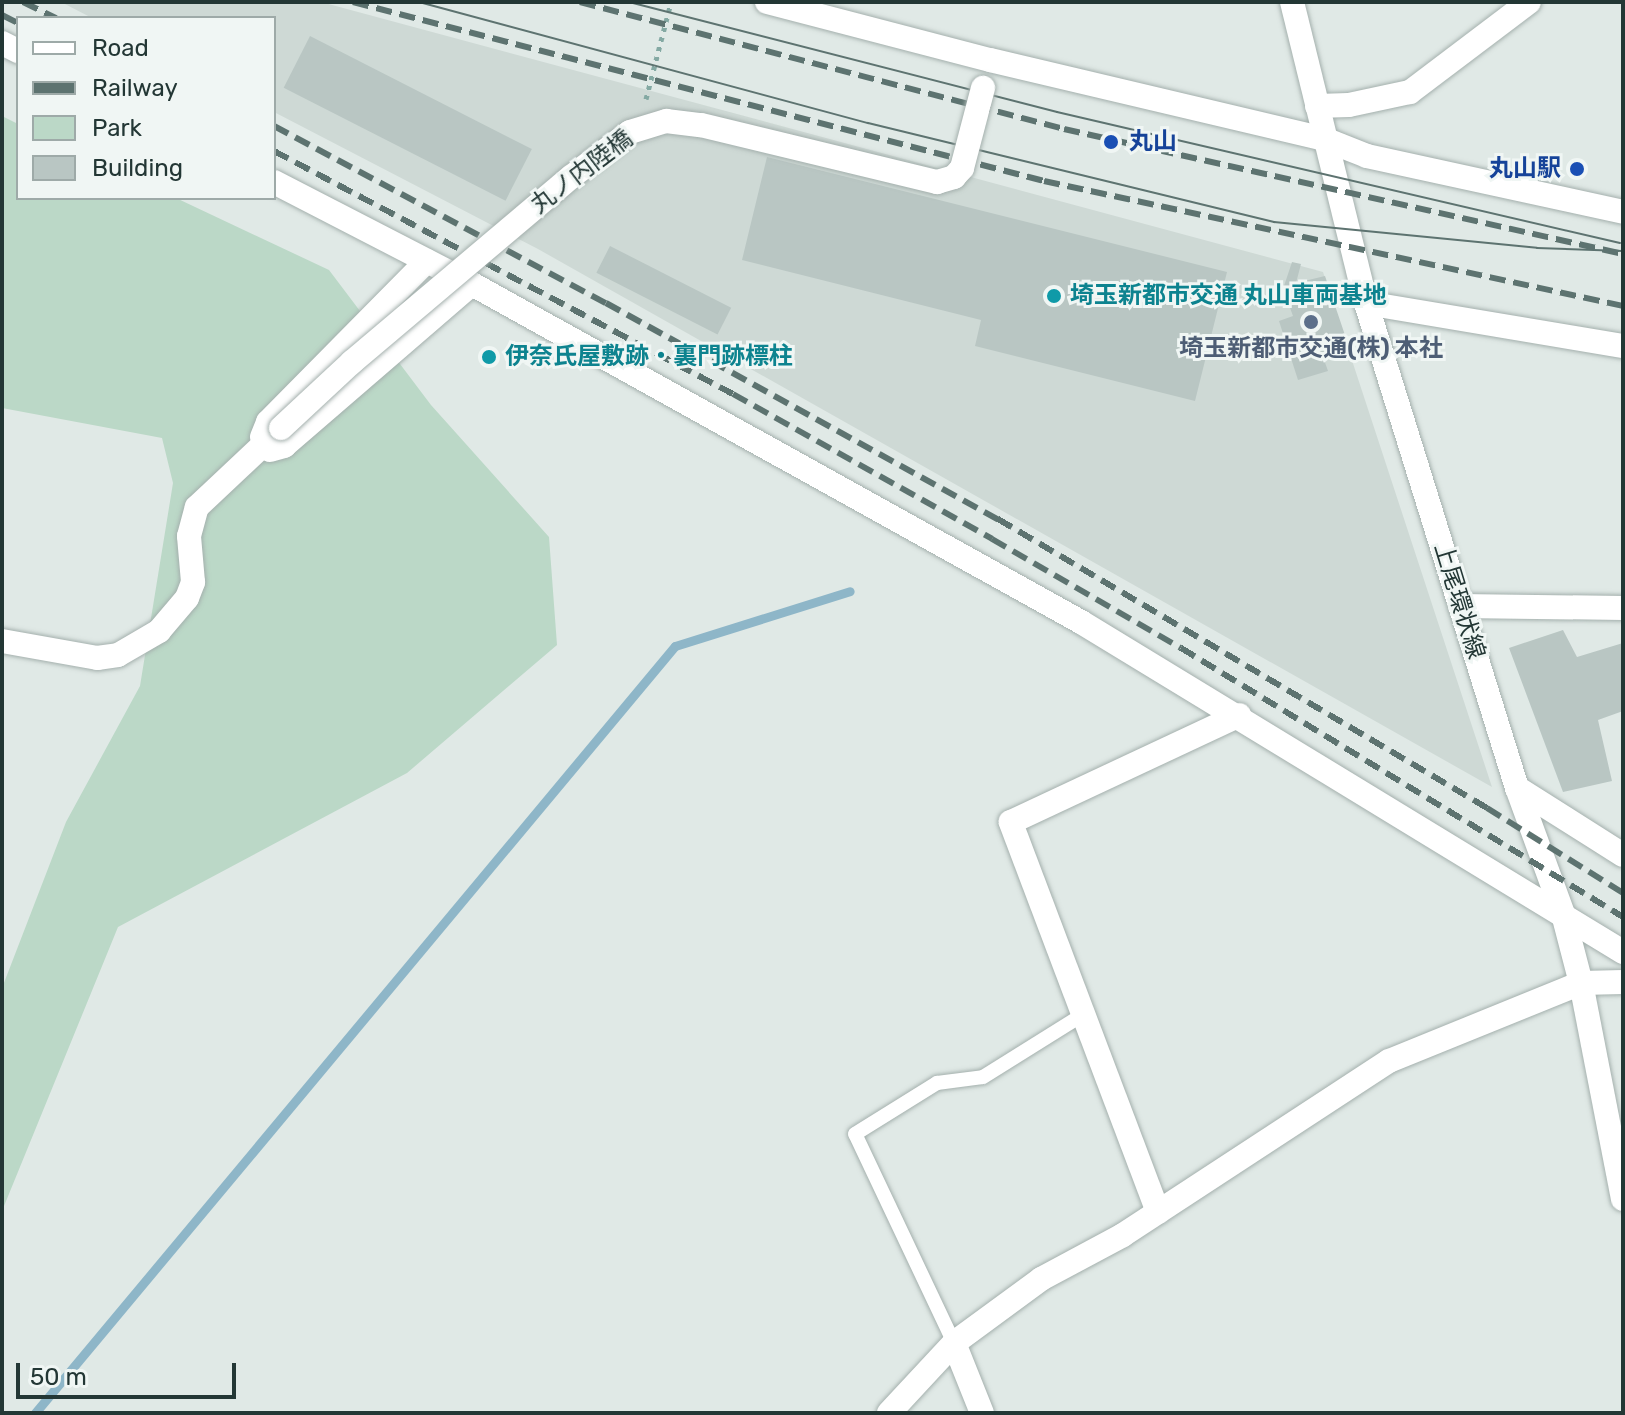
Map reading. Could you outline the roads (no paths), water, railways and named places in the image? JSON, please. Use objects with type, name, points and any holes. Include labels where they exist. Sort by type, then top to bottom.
[{"type":"street","points":[[767,2],[990,60],[1324,139],[1367,156],[1623,212]]},
{"type":"street","name":"上尾環状線","points":[[1292,2],[1366,303],[1517,788],[1563,914],[1581,983],[1623,1199]]},
{"type":"street","points":[[1317,106],[1349,105],[1410,92],[1529,2]]},
{"type":"street","name":"丸ノ内陸橋","points":[[2,641],[97,658],[118,655],[159,631],[187,598],[193,582],[189,536],[197,507],[413,311],[571,177],[630,132],[666,121],[701,125],[937,182],[954,177],[962,168],[990,60]]},
{"type":"street","points":[[276,183],[472,284],[926,533],[1239,715],[1623,952]]},
{"type":"street","points":[[256,454],[268,422],[427,261]]},
{"type":"street","points":[[256,454],[284,446],[472,284]]},
{"type":"street","points":[[1366,303],[1623,346]]},
{"type":"street","points":[[1460,606],[1623,608]]},
{"type":"street","points":[[1158,1212],[1011,822],[1239,715]]},
{"type":"street","points":[[1517,788],[1623,855]]},
{"type":"street","points":[[889,1413],[954,1343],[1041,1279],[1158,1212],[1389,1061],[1581,983],[1623,982]]},
{"type":"street","points":[[954,1343],[982,1413]]},
{"type":"lane","points":[[954,1343],[855,1134],[937,1083],[983,1077],[1084,1014]]},
{"type":"waterway","points":[[35,1413],[675,646],[850,591]]},
{"type":"tram line","points":[[419,2],[868,123],[1274,222],[1537,248],[1623,251]]},
{"type":"tram line","points":[[629,2],[1057,112],[1620,243]]},
{"type":"railway","points":[[23,2],[52,16]]},
{"type":"railway","points":[[353,2],[1044,181],[1623,306]]},
{"type":"railway","points":[[580,2],[1064,129],[1623,254]]},
{"type":"railway","points":[[2,15],[16,22]]},
{"type":"railway","points":[[276,127],[606,303],[998,519],[1487,808],[1623,893]]},
{"type":"railway","points":[[276,152],[733,394],[992,539],[1181,648],[1623,917]]},
{"type":"place","name":"丸山","points":[[1111,142]]},
{"type":"place","name":"丸山駅","points":[[1577,169]]},
{"type":"place","name":"埼玉新都市交通 丸山車両基地","points":[[1054,296]]},
{"type":"place","name":"埼玉新都市交通(株) 本社","points":[[1311,322]]},
{"type":"place","name":"伊奈氏屋敷跡・裏門跡標柱","points":[[489,357]]}]
